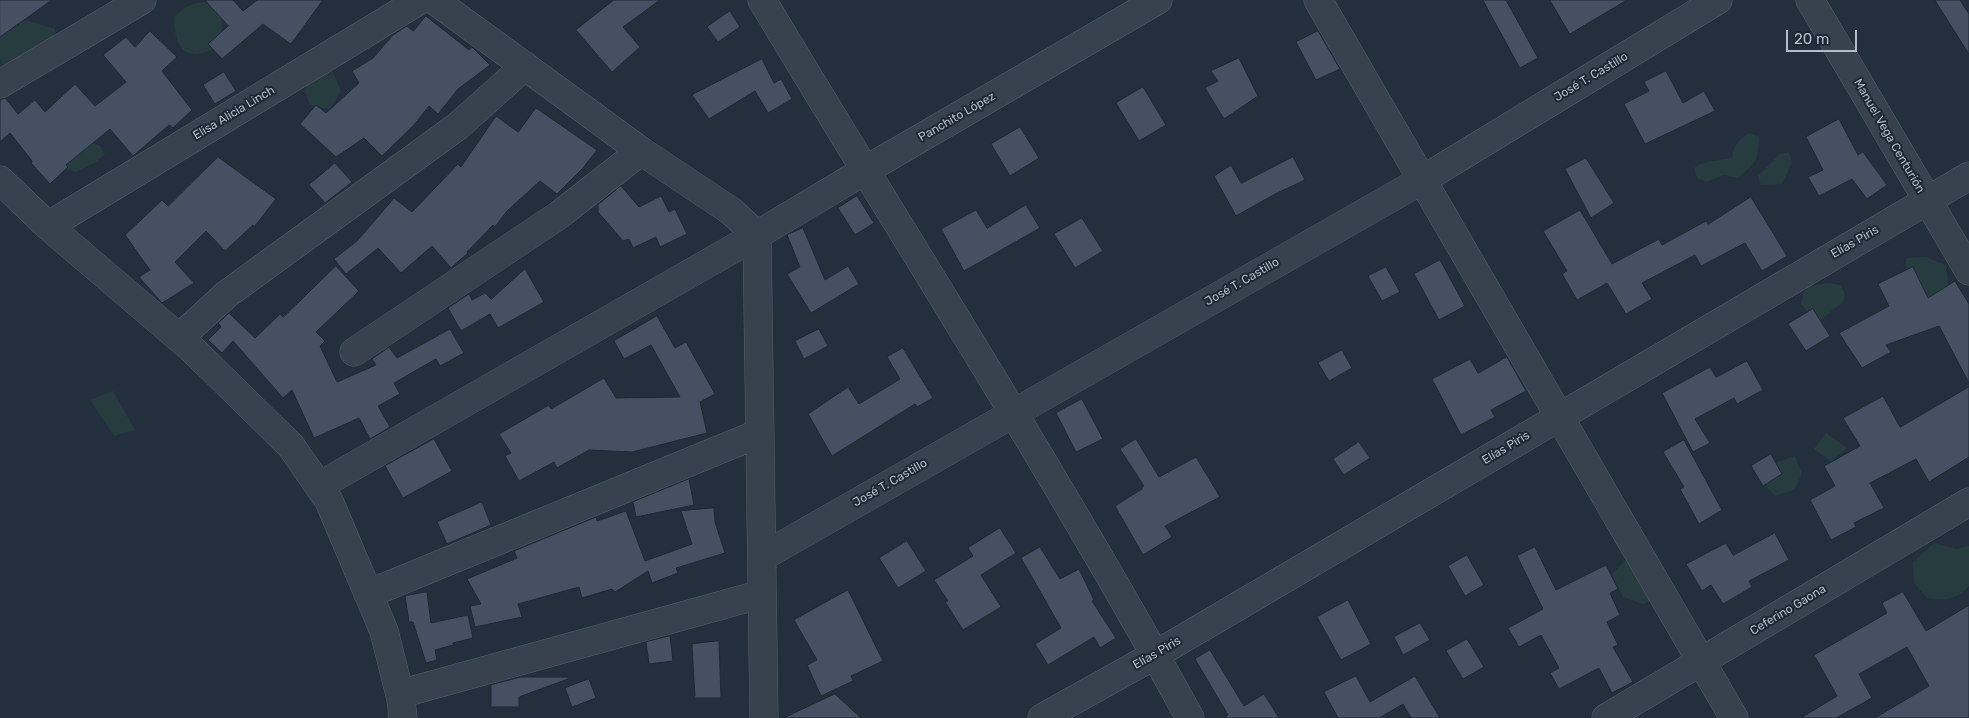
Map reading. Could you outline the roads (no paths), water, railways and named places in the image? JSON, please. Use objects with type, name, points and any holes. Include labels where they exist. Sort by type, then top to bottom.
[{"type":"street","points":[[0,84],[142,0]]},
{"type":"street","name":"Elisa Alicia Linch","points":[[48,226],[420,0]]},
{"type":"street","points":[[434,0],[641,150],[731,211],[757,235],[764,718]]},
{"type":"street","points":[[762,0],[864,171],[1013,413],[1156,655],[1190,718]]},
{"type":"street","name":"Panchito López","points":[[319,486],[757,235],[1158,0]]},
{"type":"street","points":[[1318,0],[1734,718]]},
{"type":"street","name":"José T. Castillo","points":[[762,557],[1422,180],[1718,0]]},
{"type":"street","name":"Manuel Vega Centurión","points":[[1810,0],[1969,272]]},
{"type":"street","points":[[179,338],[227,294],[458,126],[525,66]]},
{"type":"street","points":[[354,352],[559,215],[641,150]]},
{"type":"street","name":"Elías Piris","points":[[1042,718],[1156,655],[1969,176]]},
{"type":"street","points":[[0,180],[48,226],[179,338],[291,446],[329,501],[384,631],[401,706],[762,594]]},
{"type":"street","points":[[368,594],[760,434]]},
{"type":"street","name":"Ceferino Gaona","points":[[1606,718],[1969,502]]}]
